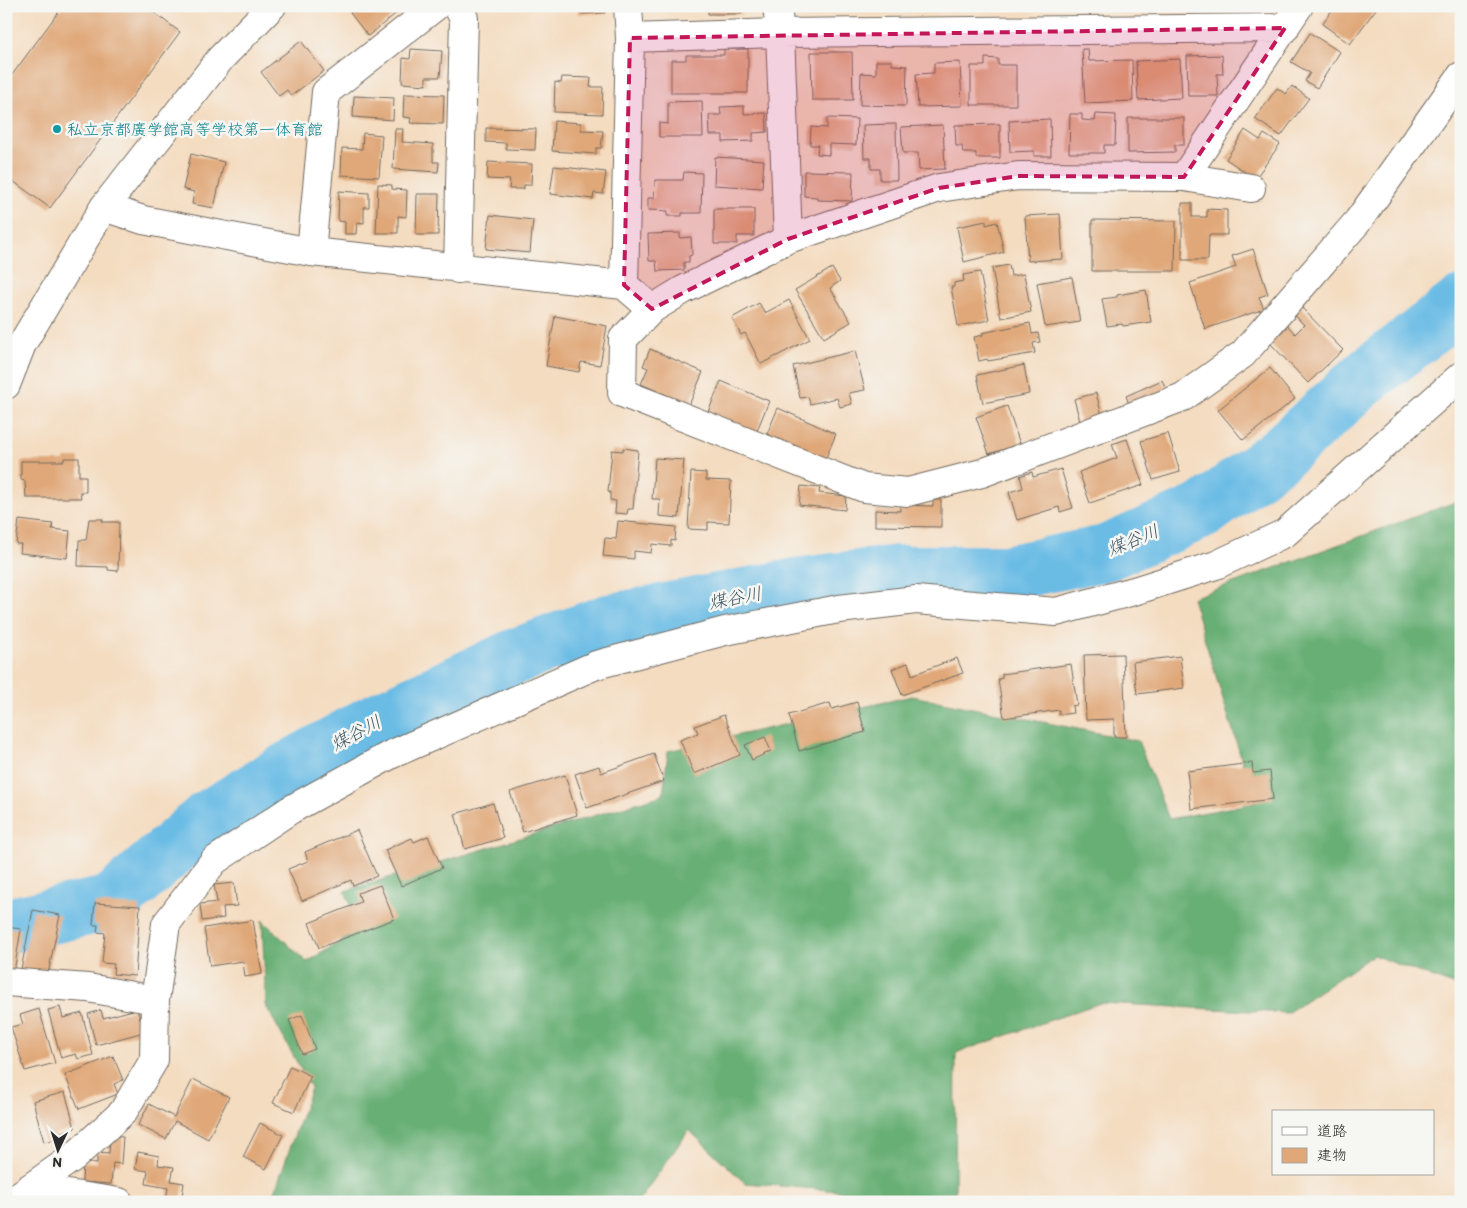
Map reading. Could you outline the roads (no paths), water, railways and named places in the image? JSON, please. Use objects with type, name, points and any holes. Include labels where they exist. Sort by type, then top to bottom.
[{"type":"street","points":[[6,385],[22,344],[104,207],[221,58],[272,6]]},
{"type":"street","points":[[311,252],[326,92],[436,6]]},
{"type":"street","points":[[457,6],[464,18],[458,268]]},
{"type":"street","points":[[624,285],[630,38],[628,6]]},
{"type":"street","points":[[777,6],[780,34],[788,239]]},
{"type":"street","points":[[630,38],[1292,17]]},
{"type":"street","points":[[1184,177],[1292,17]]},
{"type":"street","points":[[1251,188],[1184,177],[1018,176],[939,188],[788,239],[683,290],[652,309],[623,339],[622,393],[864,488],[908,492],[982,473],[1183,397],[1243,354],[1358,221],[1461,76]]},
{"type":"street","points":[[104,207],[143,220],[311,252],[624,285],[652,309]]},
{"type":"street","points":[[19,1195],[76,1156],[123,1112],[154,1060],[156,1000],[166,924],[214,861],[290,810],[390,755],[596,665],[725,631],[839,608],[916,600],[1056,612],[1134,591],[1216,565],[1285,533],[1461,376]]},
{"type":"street","points":[[6,982],[88,988],[156,1000]]},
{"type":"street","points":[[19,1195],[120,1202]]},
{"type":"waterway","name":"煤谷川","points":[[6,926],[111,903],[207,819],[289,769],[370,724],[516,656],[608,622],[802,585],[898,573],[1006,573],[1106,553],[1204,510],[1281,453],[1367,376],[1461,304]]},
{"type":"place","name":"私立京都廣学館高等学校第一体育館","points":[[57,129]]}]
